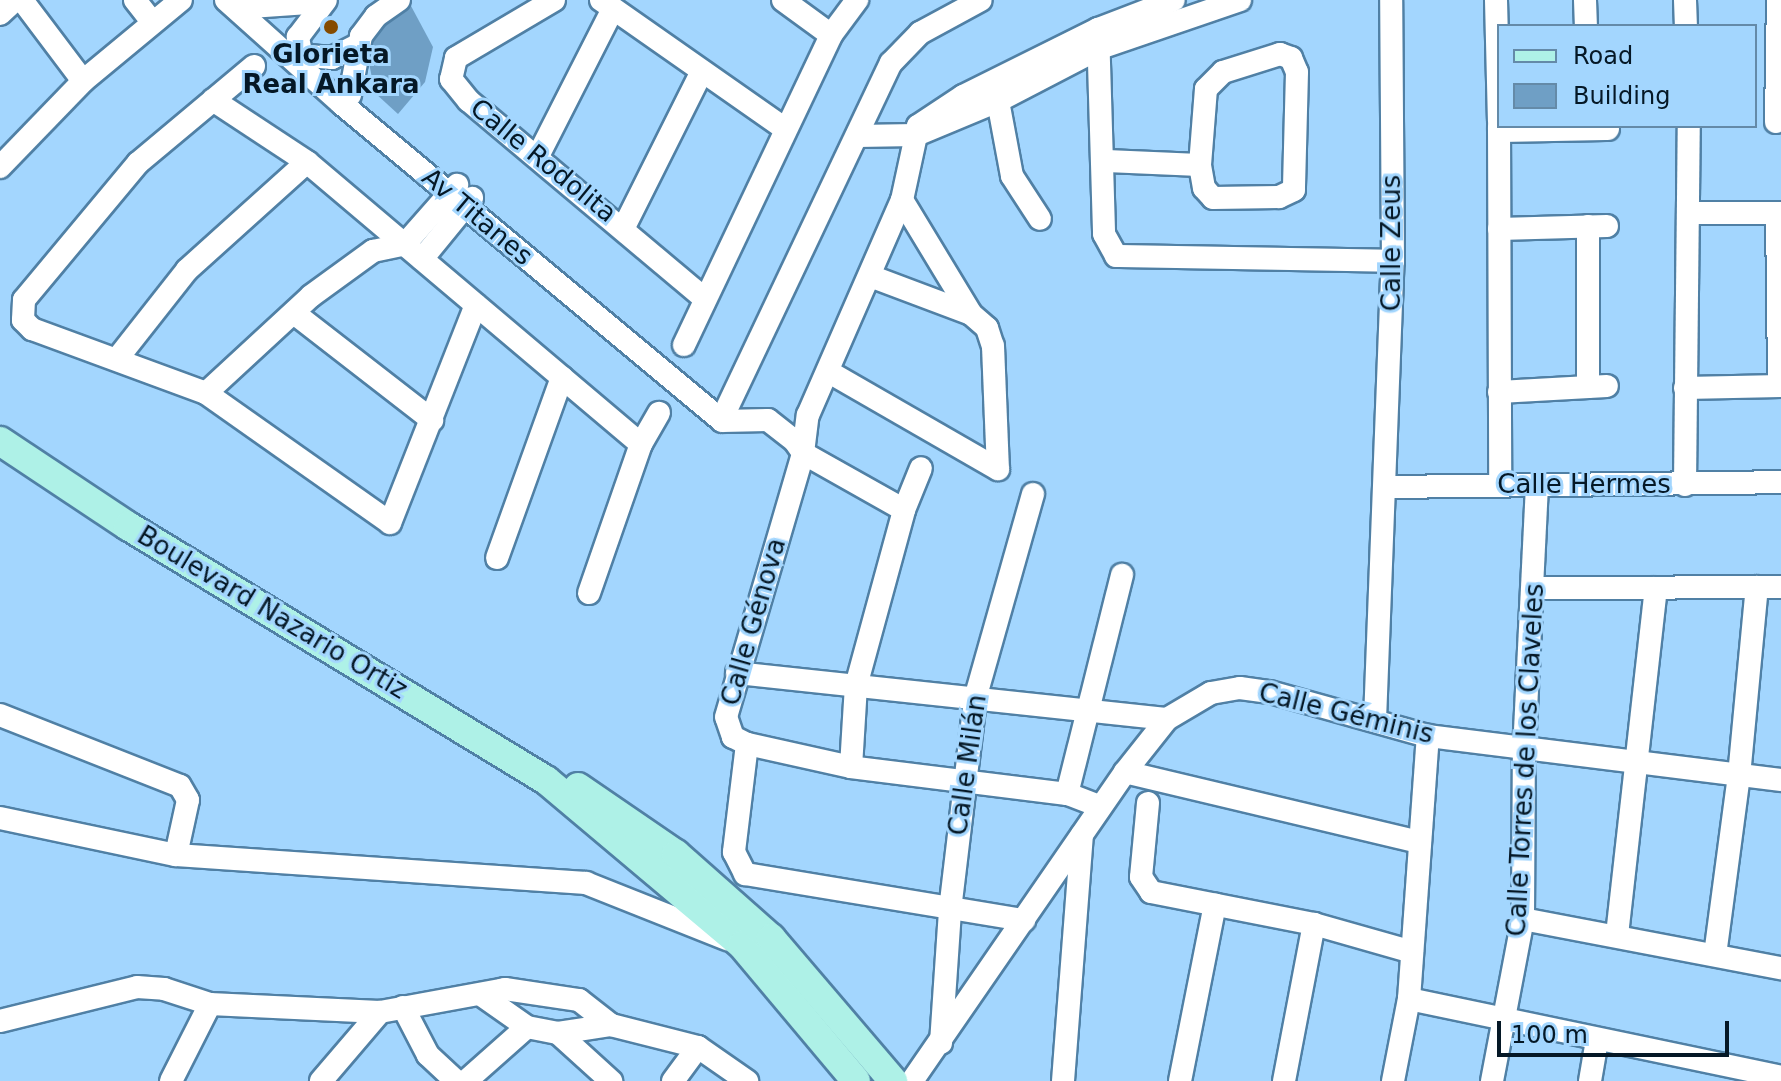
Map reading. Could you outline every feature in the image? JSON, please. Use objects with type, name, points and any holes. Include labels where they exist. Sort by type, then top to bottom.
[{"type":"main road","name":"Boulevard Nazario Ortiz","points":[[0,441],[128,526],[546,780],[742,945],[856,1081]]},
{"type":"main road","name":"Boulevard Nazario Ortiz","points":[[546,780],[580,788],[709,881],[771,938],[893,1081]]},
{"type":"street","points":[[0,14],[15,0]]},
{"type":"street","points":[[22,0],[83,81]]},
{"type":"street","points":[[135,0],[152,22]]},
{"type":"street","points":[[0,167],[83,81],[181,0]]},
{"type":"street","name":"Av Titanes","points":[[226,0],[350,95],[461,196]]},
{"type":"street","name":"Calle Rodolita","points":[[554,0],[468,49],[450,68],[451,79],[469,101],[624,227],[704,298]]},
{"type":"street","points":[[783,0],[831,35]]},
{"type":"street","points":[[684,345],[831,35],[857,0]]},
{"type":"street","points":[[904,510],[803,453],[768,420],[730,416],[857,136],[904,45],[981,0]]},
{"type":"street","points":[[916,135],[918,126],[946,105],[1099,38],[1174,0]]},
{"type":"street","points":[[857,136],[916,135],[998,101],[1099,38],[1240,0]]},
{"type":"street","name":"Calle Zeus","points":[[1375,720],[1387,487],[1393,261],[1391,0]]},
{"type":"street","points":[[1496,0],[1497,42]]},
{"type":"street","points":[[1585,0],[1586,24]]},
{"type":"street","points":[[1685,0],[1686,24]]},
{"type":"street","points":[[1771,122],[1778,0]]},
{"type":"street","points":[[325,1],[303,25],[302,57],[343,56],[356,46]]},
{"type":"street","points":[[247,4],[325,1]]},
{"type":"street","points":[[350,95],[356,46],[367,25],[395,1]]},
{"type":"street","name":"Av Titanes","points":[[247,4],[302,57],[461,196],[730,416]]},
{"type":"street","points":[[538,156],[606,6],[785,129]]},
{"type":"street","points":[[1099,38],[1106,161],[1106,244],[1127,260],[1393,261]]},
{"type":"street","points":[[1280,54],[1291,58],[1297,72],[1291,194],[1213,198],[1204,188],[1200,165],[1203,108],[1214,78],[1280,54]]},
{"type":"street","points":[[254,66],[138,163],[24,300],[23,320],[32,329],[206,393],[390,523],[476,305]]},
{"type":"street","points":[[624,227],[701,73]]},
{"type":"street","points":[[213,100],[307,162],[641,444]]},
{"type":"street","points":[[998,101],[1012,176],[1040,219]]},
{"type":"street","points":[[1499,128],[1500,484]]},
{"type":"street","points":[[1685,485],[1689,128]]},
{"type":"street","name":"Calle Génova","points":[[916,135],[902,200],[816,398],[803,453],[737,673],[727,730],[747,744],[734,852],[745,874],[950,910]]},
{"type":"street","points":[[1106,161],[1200,165]]},
{"type":"street","points":[[117,359],[187,270],[307,162]]},
{"type":"street","points":[[206,393],[294,313],[373,251],[414,251],[461,196]]},
{"type":"street","points":[[829,372],[998,469],[993,346],[987,328],[971,314],[902,200]]},
{"type":"street","points":[[1685,388],[1780,386],[1779,213],[1688,213]]},
{"type":"street","points":[[1499,229],[1597,226],[1598,387],[1499,392]]},
{"type":"street","points":[[870,276],[971,314]]},
{"type":"street","points":[[294,313],[432,420]]},
{"type":"street","points":[[497,558],[562,377]]},
{"type":"street","points":[[589,593],[641,444],[659,413]]},
{"type":"street","points":[[851,767],[856,686],[904,510],[921,468]]},
{"type":"street","name":"Calle Hermes","points":[[1387,487],[1781,482]]},
{"type":"street","name":"Calle Torres de los Claveles","points":[[1492,1081],[1523,919],[1524,751],[1535,588],[1537,484]]},
{"type":"street","name":"Calle Milán","points":[[941,1044],[950,910],[975,699],[1033,494]]},
{"type":"street","points":[[1067,794],[1085,711],[1122,575]]},
{"type":"street","points":[[1715,955],[1739,776],[1757,587]]},
{"type":"street","points":[[1535,588],[1781,587]]},
{"type":"street","points":[[1617,935],[1656,588]]},
{"type":"street","points":[[737,673],[1167,719]]},
{"type":"street","name":"Calle Géminis","points":[[912,1081],[941,1044],[1099,806],[1125,772],[1167,719],[1211,693],[1240,688],[1428,736],[1524,751],[1781,780]]},
{"type":"street","points":[[0,715],[180,786],[188,800],[176,855]]},
{"type":"street","points":[[1393,1081],[1409,999],[1428,736]]},
{"type":"street","points":[[747,744],[851,767],[1067,794],[1099,806]]},
{"type":"street","points":[[1125,772],[1418,842]]},
{"type":"street","points":[[1148,803],[1141,877],[1151,892],[1314,924],[1412,952]]},
{"type":"street","points":[[0,818],[176,855],[445,876],[566,880],[618,894],[742,945]]},
{"type":"street","points":[[1063,1081],[1082,832]]},
{"type":"street","points":[[1180,1081],[1215,904]]},
{"type":"street","points":[[950,910],[1024,920]]},
{"type":"street","points":[[1523,919],[1781,968]]},
{"type":"street","points":[[1284,1081],[1314,924]]},
{"type":"street","points":[[0,1021],[121,988],[164,989],[210,1004],[380,1012],[505,989],[557,993],[579,1000],[611,1025]]},
{"type":"street","points":[[480,994],[527,1027],[558,1033],[611,1025],[698,1047],[747,1081]]},
{"type":"street","points":[[1409,999],[1504,1017],[1698,1070],[1781,1077]]},
{"type":"street","points":[[171,1081],[210,1004]]},
{"type":"street","points":[[403,1007],[428,1055],[456,1081]]},
{"type":"street","points":[[321,1081],[380,1012]]},
{"type":"street","points":[[466,1081],[527,1027]]},
{"type":"street","points":[[558,1033],[611,1081]]},
{"type":"street","points":[[1590,1081],[1597,1040]]},
{"type":"street","points":[[673,1081],[698,1047]]},
{"type":"building","points":[[411,6],[433,47],[425,82],[398,114],[375,93],[367,53],[374,30]]},
{"type":"place","name":"Glorieta Real Ankara","points":[[331,27]]}]
